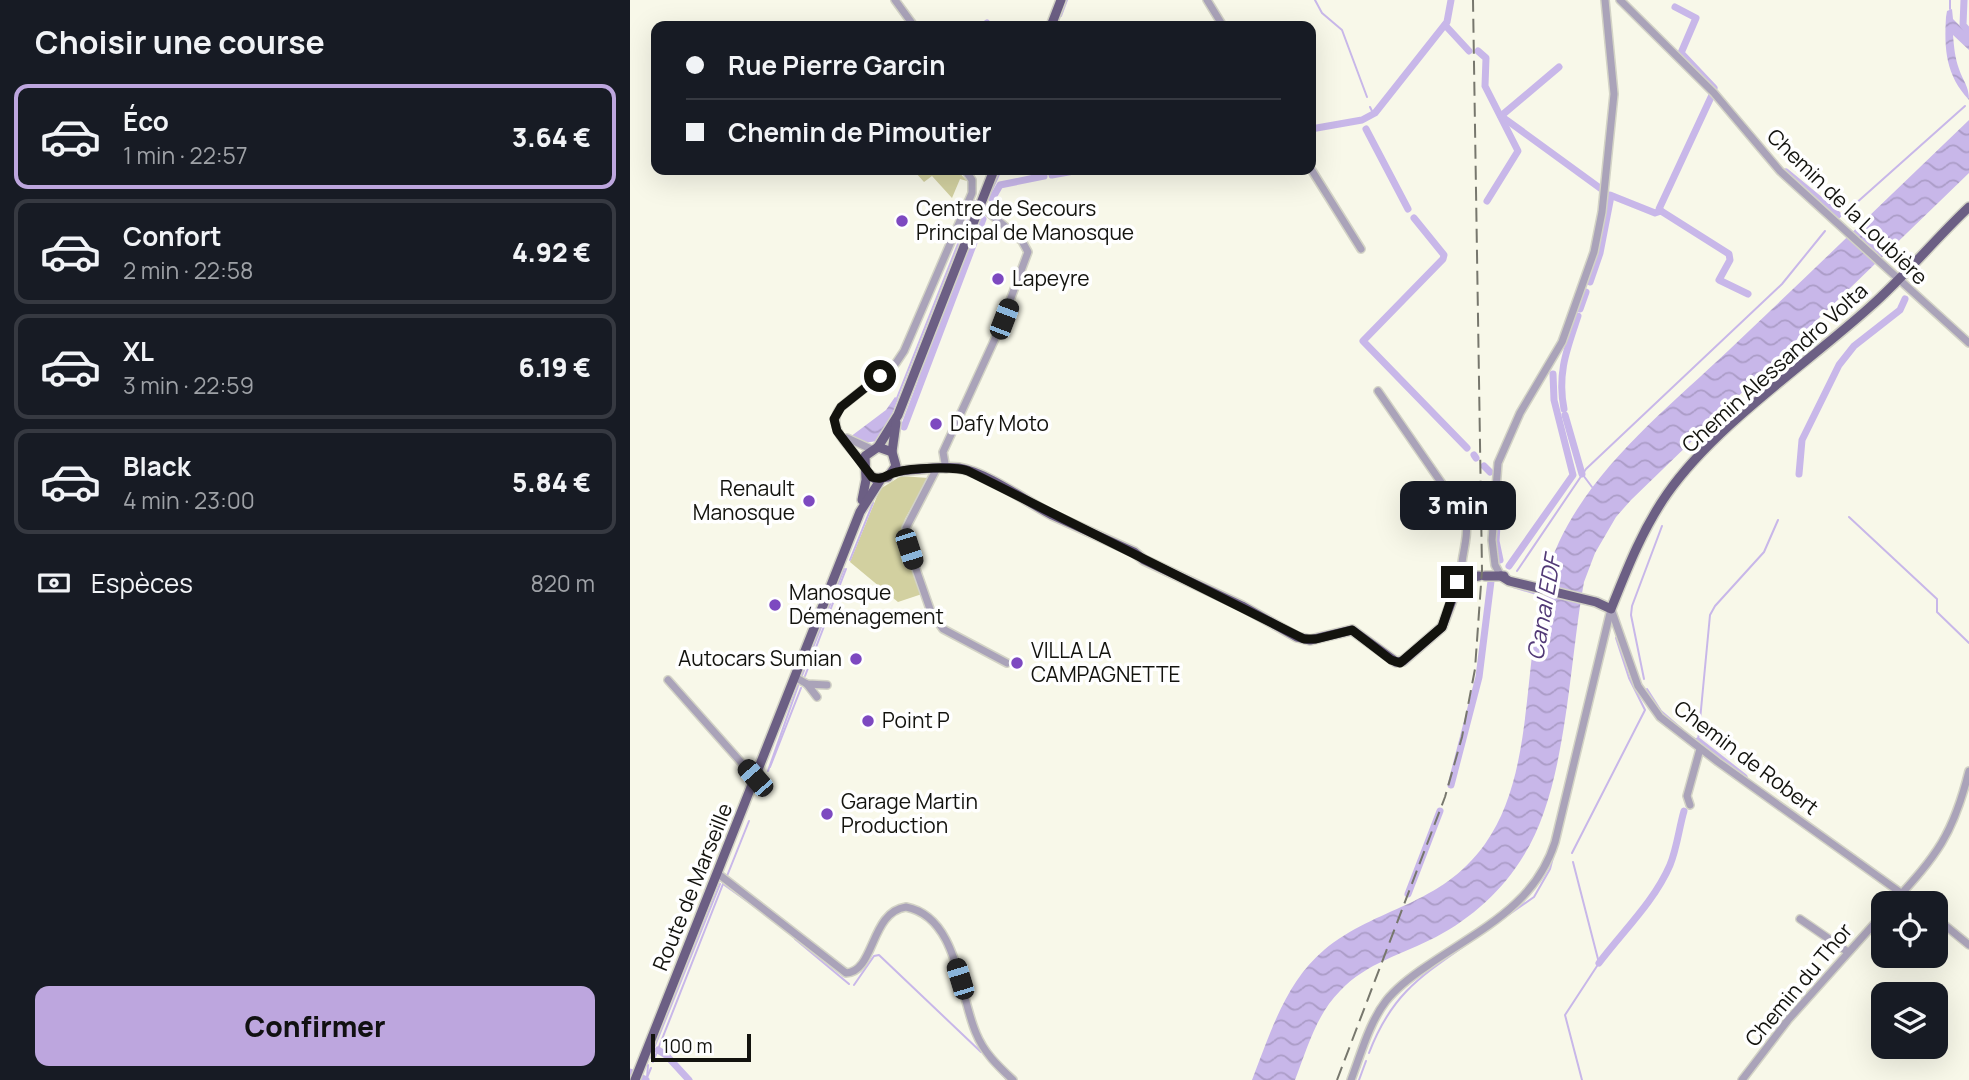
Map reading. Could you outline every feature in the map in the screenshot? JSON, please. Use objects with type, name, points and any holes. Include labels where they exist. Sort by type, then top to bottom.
[{"type":"main road","points":[[1053,21],[1061,0]]},
{"type":"main road","points":[[992,175],[898,415],[864,467],[872,477],[881,479],[893,472],[963,469],[1242,606],[1297,637],[1311,640],[1352,630],[1396,662],[1403,661],[1442,627],[1456,584],[1463,577],[1501,573],[1521,583],[1611,609]]},
{"type":"main road","name":"Chemin Alessandro Volta","points":[[1611,609],[1642,536],[1668,492],[1758,401],[1897,281],[1969,207]]},
{"type":"main road","points":[[893,472],[898,415]]},
{"type":"main road","points":[[875,448],[924,470]]},
{"type":"main road","name":"Route de Marseille","points":[[860,512],[864,467]]},
{"type":"main road","name":"Route de Marseille","points":[[634,1077],[860,512],[881,479]]},
{"type":"street","points":[[895,0],[910,21]]},
{"type":"street","points":[[1207,0],[1220,21]]},
{"type":"street","points":[[1501,573],[1494,558],[1492,524],[1498,463],[1513,426],[1565,334],[1594,252],[1602,212],[1614,94],[1605,0]]},
{"type":"street","name":"Chemin de la Loubière","points":[[1619,0],[1714,93],[1778,170],[1842,225],[1889,274],[1969,343]]},
{"type":"street","points":[[864,467],[837,431],[834,419],[839,410],[895,363],[904,351],[972,193],[972,178],[969,175]]},
{"type":"street","points":[[1315,175],[1361,249]]},
{"type":"street","points":[[980,205],[1022,241],[1028,252],[999,330],[943,452],[941,469],[906,528],[909,549],[935,622],[956,638],[1007,663]]},
{"type":"street","points":[[1378,391],[1463,513],[1468,537],[1460,570],[1463,577]]},
{"type":"street","points":[[837,431],[854,443],[875,448]]},
{"type":"street","points":[[1351,1080],[1371,1028],[1388,998],[1409,978],[1516,905],[1538,882],[1555,842],[1611,609]]},
{"type":"street","name":"Chemin de Robert","points":[[1611,609],[1633,675],[1644,696],[1660,717],[1700,749],[1899,891]]},
{"type":"street","points":[[1603,637],[1612,629],[1620,631]]},
{"type":"street","points":[[795,677],[807,684],[817,697]]},
{"type":"street","points":[[668,680],[755,778]]},
{"type":"street","points":[[807,684],[827,685]]},
{"type":"street","points":[[1690,805],[1687,796],[1700,749]]},
{"type":"street","points":[[1904,891],[1949,834],[1969,771]]},
{"type":"street","points":[[717,873],[845,973],[853,972],[861,965],[877,931],[892,912],[906,906],[920,913],[949,943],[976,1032],[990,1057],[1013,1080]]},
{"type":"street","points":[[1800,919],[1847,952]]},
{"type":"street","name":"Chemin du Thor","points":[[1742,1080],[1788,1020],[1871,927]]},
{"type":"street","points":[[1948,928],[1969,945]]},
{"type":"shaded area","points":[[918,175],[962,175],[967,181],[960,179],[952,198],[932,176],[924,182]]},
{"type":"shaded area","points":[[901,476],[928,478],[905,519],[902,532],[922,594],[898,602],[850,562],[880,489]]},
{"type":"water","points":[[1952,9],[1953,19],[1969,35],[1969,50],[1953,35],[1957,61],[1969,100],[1955,81],[1948,62],[1946,17],[1947,11]]},
{"type":"water","name":"Canal EDF","points":[[1969,120],[1969,173],[1616,517],[1595,553],[1584,582],[1558,760],[1538,827],[1516,868],[1486,902],[1462,921],[1436,937],[1373,966],[1350,981],[1332,1000],[1318,1022],[1295,1080],[1252,1080],[1280,1010],[1310,963],[1344,935],[1428,894],[1448,881],[1467,865],[1485,844],[1503,811],[1515,775],[1523,736],[1537,616],[1546,578],[1559,542],[1592,488],[1658,416]]},
{"type":"water","points":[[895,397],[898,399],[888,425],[877,441],[864,443],[850,437],[886,410]]},
{"type":"waterway","points":[[1061,16],[1067,0]]},
{"type":"waterway","points":[[1315,0],[1322,13],[1342,30],[1367,97]]},
{"type":"waterway","points":[[1316,128],[1362,120],[1375,113],[1447,22],[1451,0]]},
{"type":"waterway","points":[[1950,0],[1950,9]]},
{"type":"waterway","points":[[1964,0],[1963,25],[1969,32]]},
{"type":"waterway","points":[[1675,7],[1696,18],[1681,53],[1714,88]]},
{"type":"waterway","points":[[1445,25],[1469,51]]},
{"type":"waterway","points":[[1478,51],[1486,58],[1485,86],[1518,151],[1487,201]]},
{"type":"waterway","points":[[1501,116],[1559,67]]},
{"type":"waterway","points":[[1661,211],[1659,209],[1712,95]]},
{"type":"waterway","points":[[1845,213],[1965,106]]},
{"type":"waterway","points":[[1370,107],[1374,115]]},
{"type":"waterway","points":[[1501,116],[1604,191]]},
{"type":"waterway","points":[[1366,129],[1408,209]]},
{"type":"waterway","points":[[1786,172],[1838,215]]},
{"type":"waterway","points":[[989,196],[999,175]]},
{"type":"waterway","points":[[992,199],[1000,185],[1044,176]]},
{"type":"waterway","points":[[1610,195],[1655,213],[1661,211],[1729,254],[1730,260],[1719,280],[1748,294]]},
{"type":"waterway","points":[[1590,282],[1600,253],[1611,196]]},
{"type":"waterway","points":[[897,398],[975,201]]},
{"type":"waterway","points":[[1414,218],[1444,255],[1443,259],[1363,341],[1467,448]]},
{"type":"waterway","points":[[904,427],[983,219]]},
{"type":"waterway","points":[[921,381],[918,379],[980,220]]},
{"type":"waterway","points":[[1517,571],[1586,469],[1782,284],[1825,231]]},
{"type":"waterway","points":[[1580,309],[1586,292]]},
{"type":"waterway","points":[[1799,474],[1802,440],[1839,365],[1854,346],[1900,310],[1905,299]]},
{"type":"waterway","points":[[1564,409],[1562,372],[1578,316]]},
{"type":"waterway","points":[[1509,566],[1573,475],[1554,400],[1553,374]]},
{"type":"waterway","points":[[1565,415],[1582,474]]},
{"type":"waterway","points":[[1484,466],[1490,472]]},
{"type":"waterway","points":[[1583,475],[1592,487]]},
{"type":"waterway","points":[[850,560],[873,503]]},
{"type":"waterway","points":[[1498,510],[1496,541],[1500,560]]},
{"type":"waterway","points":[[1849,517],[1937,599],[1937,612],[1969,643]]},
{"type":"waterway","points":[[1698,741],[1710,615],[1764,552],[1778,520]]},
{"type":"waterway","points":[[1644,679],[1631,615],[1632,606],[1662,526]]},
{"type":"waterway","points":[[801,678],[844,569]]},
{"type":"waterway","points":[[805,676],[846,569]]},
{"type":"waterway","points":[[1451,785],[1479,677],[1491,581]]},
{"type":"waterway","points":[[1513,587],[1543,596]]},
{"type":"waterway","points":[[1572,853],[1645,710],[1629,678],[1616,638]]},
{"type":"waterway","points":[[768,771],[799,683]]},
{"type":"waterway","points":[[770,767],[801,688]]},
{"type":"waterway","points":[[1647,689],[1661,711],[1683,730]]},
{"type":"waterway","points":[[1687,734],[1697,740]]},
{"type":"waterway","points":[[1698,741],[1744,777]]},
{"type":"waterway","points":[[1501,920],[1534,897],[1550,869],[1576,768]]},
{"type":"waterway","points":[[1408,894],[1440,811]]},
{"type":"waterway","points":[[1599,963],[1647,904],[1663,879],[1672,858],[1684,811]]},
{"type":"waterway","points":[[727,876],[749,821]]},
{"type":"waterway","points":[[1573,862],[1599,963],[1565,1015],[1582,1080]]},
{"type":"waterway","points":[[650,1058],[720,884]]},
{"type":"waterway","points":[[653,1062],[723,884],[758,909]]},
{"type":"waterway","points":[[1369,1053],[1378,1031],[1412,985],[1477,937]]},
{"type":"waterway","points":[[795,939],[849,984]]},
{"type":"waterway","points":[[854,985],[874,956],[879,955],[981,1052]]},
{"type":"waterway","points":[[658,1050],[689,1080]]},
{"type":"waterway","points":[[1359,1080],[1366,1061]]},
{"type":"waterway","points":[[647,1078],[648,1065]]},
{"type":"waterway","points":[[646,1080],[651,1068]]},
{"type":"waterway","points":[[997,1069],[1007,1080]]},
{"type":"waterway","points":[[642,1078],[646,1080]]},
{"type":"railway","points":[[1337,1080],[1445,797],[1462,737],[1475,669],[1482,570],[1473,0]]},
{"type":"place","name":"Centre de Secours Principal de Manosque","points":[[902,221]]},
{"type":"place","name":"Lapeyre","points":[[998,279]]},
{"type":"place","name":"Dafy Moto","points":[[936,424]]},
{"type":"place","name":"Renault Manosque","points":[[809,501]]},
{"type":"place","name":"Manosque Déménagement","points":[[775,605]]},
{"type":"place","name":"Autocars Sumian","points":[[856,659]]},
{"type":"place","name":"VILLA LA CAMPAGNETTE","points":[[1017,663]]},
{"type":"place","name":"Point P","points":[[868,721]]},
{"type":"place","name":"Garage Martin Production","points":[[827,814]]},
{"type":"route","points":[[880,376],[841,407],[834,419],[837,431],[863,463],[866,472],[875,479],[888,477],[893,472],[963,469],[1027,502],[1041,506],[1048,513],[1138,554],[1150,564],[1242,606],[1297,637],[1311,640],[1352,630],[1391,660],[1400,663],[1429,641],[1442,627],[1457,582]]}]
